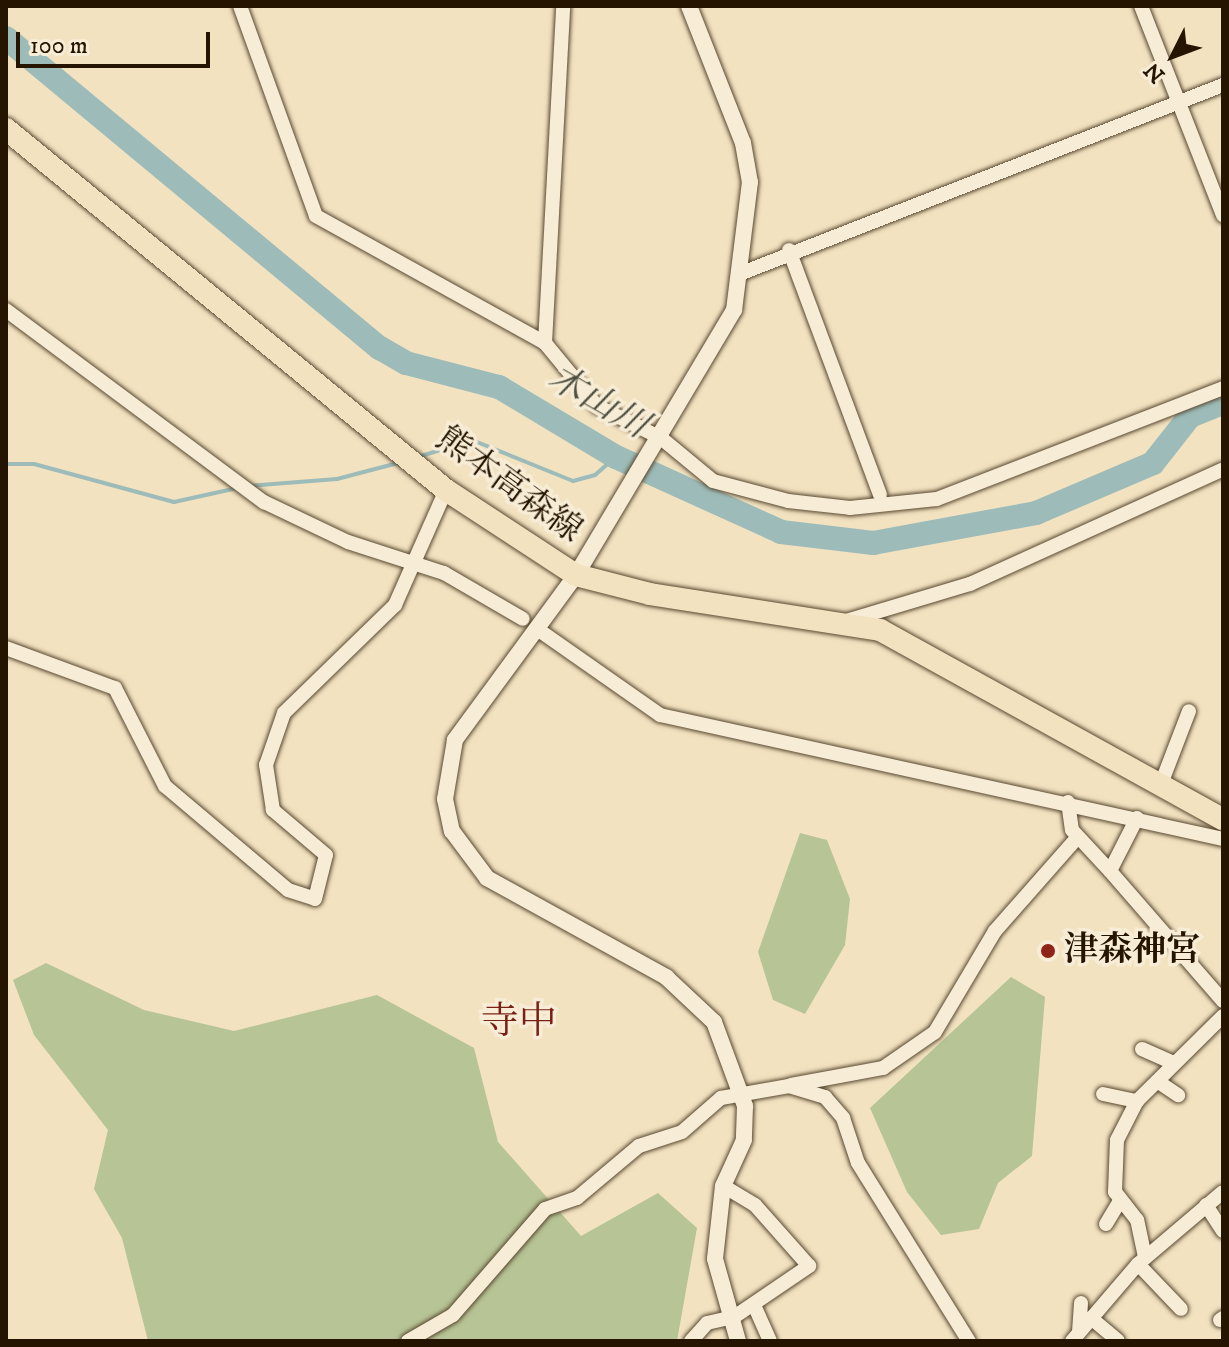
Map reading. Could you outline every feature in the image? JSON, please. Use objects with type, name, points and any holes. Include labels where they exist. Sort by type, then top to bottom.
[{"type":"main road","name":"熊本高森線","points":[[6,129],[446,490],[576,575],[650,594],[880,630],[956,668],[1223,819]]},
{"type":"street","points":[[240,6],[316,216],[545,343],[586,397],[713,481],[788,501],[884,506],[937,499],[999,478],[1223,388]]},
{"type":"street","points":[[545,343],[563,6]]},
{"type":"street","points":[[689,6],[743,143],[750,182],[742,273],[734,310],[658,444],[588,549],[576,575],[455,740],[445,799],[452,831],[466,857],[510,895],[690,995],[714,1022],[743,1095],[744,1140],[723,1186],[715,1259],[728,1319],[738,1341]]},
{"type":"street","points":[[1141,6],[1223,215]]},
{"type":"street","points":[[742,273],[789,250],[1223,85]]},
{"type":"street","points":[[789,250],[880,495]]},
{"type":"street","points":[[6,310],[264,502],[348,542],[411,559],[523,619]]},
{"type":"street","points":[[843,622],[970,584],[1223,469]]},
{"type":"street","points":[[6,648],[115,688],[165,786],[309,900],[318,895],[329,864],[322,847],[273,810],[264,791],[266,765],[284,713],[395,605],[411,559],[446,490]]},
{"type":"street","points":[[543,633],[660,715],[1068,802],[1223,839]]},
{"type":"street","points":[[1161,784],[1189,711]]},
{"type":"street","points":[[1068,802],[1077,838],[1110,871],[1223,1001]]},
{"type":"street","points":[[1110,871],[1137,818]]},
{"type":"street","points":[[408,1341],[453,1315],[545,1209],[577,1198],[639,1146],[682,1132],[721,1098],[883,1068],[935,1032],[995,931],[1077,838]]},
{"type":"street","points":[[1181,1309],[1141,1260],[1137,1220],[1120,1201],[1112,1158],[1137,1101],[1160,1083],[1171,1062],[1223,1016]]},
{"type":"street","points":[[1142,1049],[1171,1062]]},
{"type":"street","points":[[1160,1083],[1178,1095]]},
{"type":"street","points":[[789,1086],[825,1097],[843,1118],[858,1163],[969,1341]]},
{"type":"street","points":[[1103,1094],[1137,1101]]},
{"type":"street","points":[[691,1341],[707,1323],[728,1319],[754,1305],[809,1266],[755,1205],[723,1186]]},
{"type":"street","points":[[1075,1336],[1141,1260],[1223,1192]]},
{"type":"street","points":[[1106,1224],[1120,1201]]},
{"type":"street","points":[[1206,1205],[1223,1231]]},
{"type":"street","points":[[1075,1336],[1081,1303]]},
{"type":"street","points":[[754,1305],[770,1341]]},
{"type":"street","points":[[1091,1318],[1118,1341]]},
{"type":"green space","points":[[800,833],[827,840],[850,899],[845,945],[805,1014],[773,1000],[758,952]]},
{"type":"green space","points":[[46,963],[144,1010],[234,1031],[377,995],[474,1048],[498,1142],[581,1236],[658,1193],[697,1228],[677,1341],[148,1341],[122,1238],[94,1189],[108,1130],[34,1035],[13,980]]},
{"type":"green space","points":[[1011,977],[1045,997],[1032,1156],[998,1183],[979,1229],[941,1235],[907,1192],[870,1108]]},
{"type":"waterway","name":"木山川","points":[[6,38],[380,348],[406,363],[499,387],[616,457],[781,532],[873,543],[1036,513],[1153,463],[1190,416],[1223,403]]},
{"type":"waterway","points":[[418,457],[472,440],[573,481],[595,475],[616,457]]},
{"type":"waterway","points":[[249,486],[337,479],[398,463]]},
{"type":"waterway","points":[[6,464],[34,464],[174,502],[237,488]]},
{"type":"place","name":"津森神宮","points":[[1048,951]]},
{"type":"district","name":"寺中","points":[[519,1023]]}]
